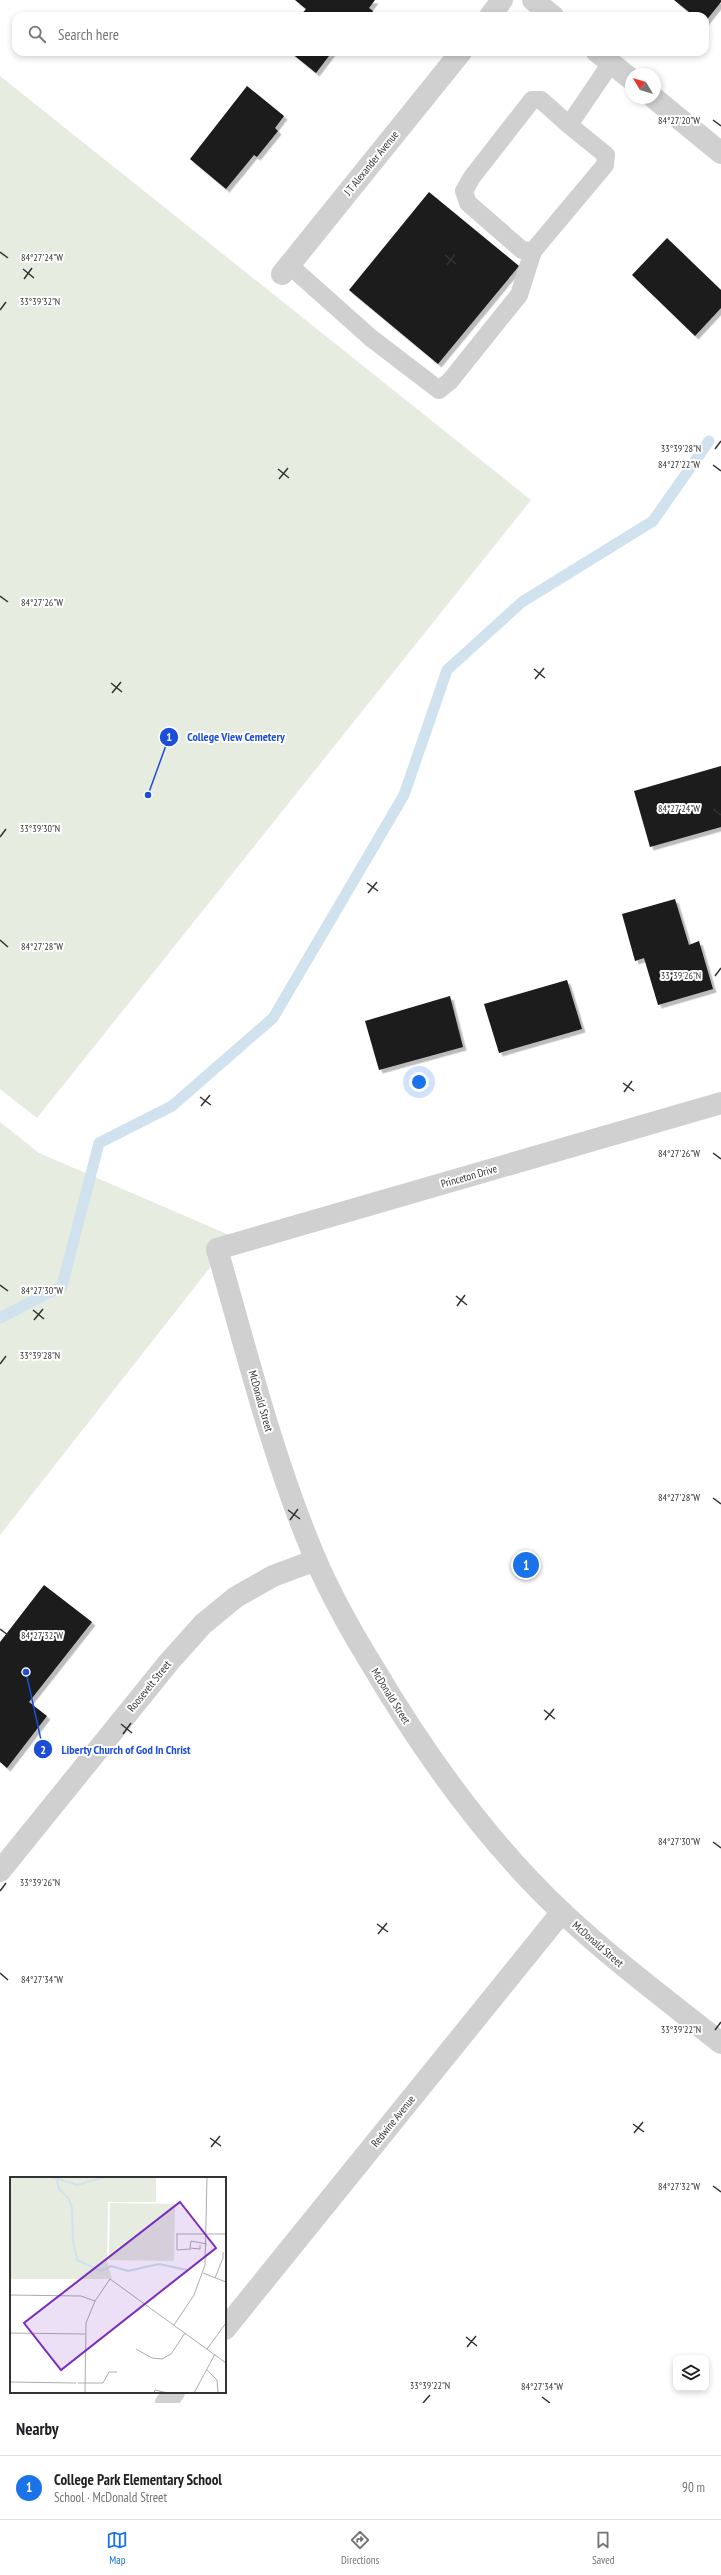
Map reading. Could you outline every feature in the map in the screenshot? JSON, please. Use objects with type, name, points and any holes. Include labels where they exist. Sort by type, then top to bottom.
[{"type":"street","points":[[493,12],[502,0]]},
{"type":"street","points":[[534,0],[548,12]]},
{"type":"street","name":"J T Alexander Avenue","points":[[285,270],[457,56]]},
{"type":"street","points":[[604,58],[625,74]]},
{"type":"street","points":[[661,104],[721,153]]},
{"type":"street","name":"Princeton Drive","points":[[217,1249],[721,1103]]},
{"type":"street","name":"McDonald Street","points":[[217,1249],[268,1425],[289,1491],[316,1560],[348,1624],[426,1752],[480,1822],[562,1912],[608,1954],[721,2043]]},
{"type":"street","name":"Roosevelt Street","points":[[0,1871],[169,1662],[203,1624],[236,1597],[273,1576],[316,1560]]},
{"type":"street","name":"Redwine Avenue","points":[[226,2328],[562,1912]]},
{"type":"street","points":[[166,2403],[173,2393]]},
{"type":"lane","points":[[569,125],[604,58]]},
{"type":"lane","points":[[285,270],[439,390],[450,381],[519,295],[534,251],[605,165],[606,155],[541,100],[532,100],[472,177],[464,192],[468,203],[522,250],[534,251]]},
{"type":"shaded area","points":[[0,76],[531,500],[37,1118],[0,1089]]},
{"type":"shaded area","points":[[0,1122],[39,1153],[234,1237],[0,1535]]},
{"type":"building","points":[[295,0],[375,0],[369,8],[373,11],[372,12],[303,12],[306,9]]},
{"type":"building","points":[[674,0],[721,0],[709,17],[709,12],[689,12]]},
{"type":"building","points":[[295,56],[329,56],[316,73]]},
{"type":"building","points":[[247,86],[284,116],[275,128],[278,131],[257,157],[254,155],[226,189],[190,159]]},
{"type":"building","points":[[429,192],[519,266],[438,364],[349,290]]},
{"type":"building","points":[[667,238],[721,290],[721,308],[695,336],[632,275]]},
{"type":"building","points":[[721,766],[721,827],[650,847],[634,791]]},
{"type":"building","points":[[675,899],[689,945],[699,941],[713,989],[658,1005],[644,958],[635,961],[622,914]]},
{"type":"building","points":[[567,980],[582,1029],[499,1053],[484,1004]]},
{"type":"building","points":[[450,996],[463,1047],[379,1070],[365,1021]]},
{"type":"building","points":[[44,1585],[92,1622],[29,1702],[47,1716],[7,1768],[0,1762],[0,1642]]},
{"type":"waterway","points":[[0,1318],[62,1286],[99,1143],[172,1106],[273,1018],[404,795],[447,670],[522,602],[653,521],[709,441]]},
{"type":"place","name":"College View Cemetery","points":[[148,795]]},
{"type":"place","name":"College Park Elementary School","points":[[526,1565]]},
{"type":"place","name":"Liberty Church of God In Christ","points":[[26,1672]]}]
